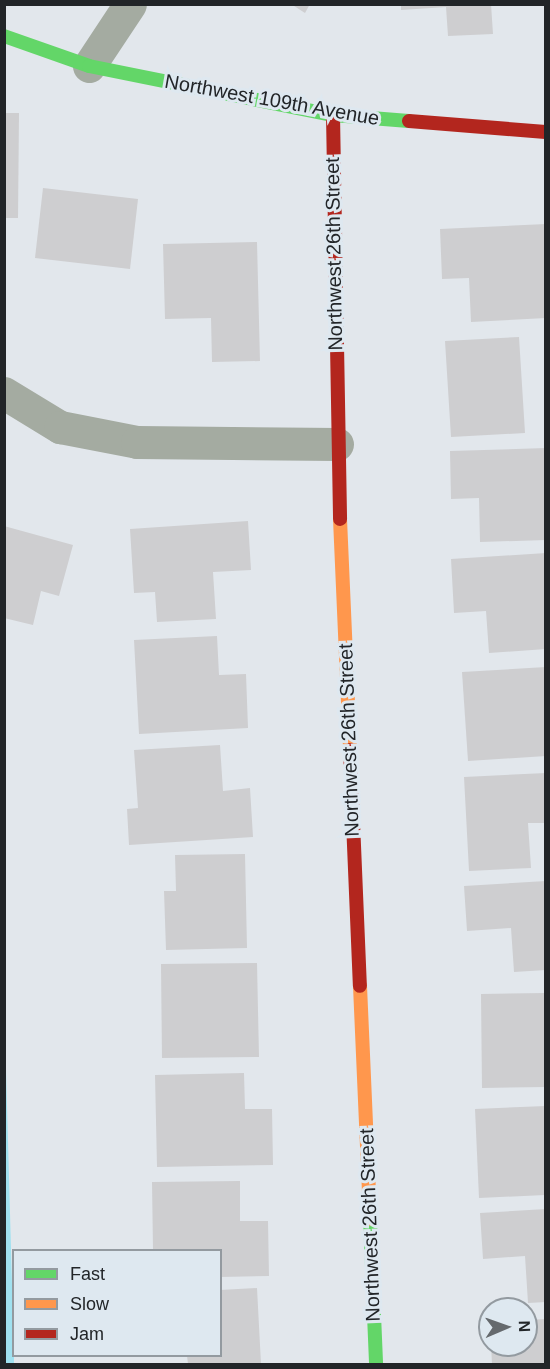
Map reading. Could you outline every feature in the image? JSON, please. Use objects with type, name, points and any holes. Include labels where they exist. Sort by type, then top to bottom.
[{"type":"street","points":[[89,66],[130,4]]},
{"type":"street","name":"Northwest 109th Avenue","points":[[4,36],[89,66],[333,115],[546,132]]},
{"type":"street","name":"Northwest 26th Street","points":[[333,115],[337,444],[376,1365]]},
{"type":"street","points":[[4,393],[60,427],[136,442],[337,444]]},
{"type":"water","points":[[5,1034],[12,1357],[14,1357],[14,1364],[4,1364]]},
{"type":"building","points":[[291,4],[310,4],[305,13]]},
{"type":"building","points":[[401,4],[491,4],[493,34],[448,36],[446,7],[401,10]]},
{"type":"building","points":[[4,113],[19,113],[18,218],[4,218]]},
{"type":"building","points":[[43,188],[138,199],[130,269],[35,258]]},
{"type":"building","points":[[546,224],[546,318],[471,322],[469,278],[442,279],[440,229]]},
{"type":"building","points":[[257,242],[260,361],[212,362],[211,318],[165,319],[163,244]]},
{"type":"building","points":[[519,337],[525,433],[451,437],[445,341]]},
{"type":"building","points":[[546,448],[546,540],[480,542],[479,498],[451,499],[450,451]]},
{"type":"building","points":[[248,521],[251,570],[213,572],[216,619],[157,622],[155,592],[134,593],[130,529]]},
{"type":"building","points":[[4,526],[73,545],[59,596],[41,591],[33,625],[4,618]]},
{"type":"building","points":[[546,553],[546,649],[489,653],[486,611],[454,613],[451,559]]},
{"type":"building","points":[[217,636],[219,675],[246,674],[248,728],[139,734],[134,640]]},
{"type":"building","points":[[546,667],[546,756],[468,761],[462,672]]},
{"type":"building","points":[[220,745],[223,791],[250,788],[253,837],[129,845],[127,809],[138,808],[134,750]]},
{"type":"building","points":[[546,773],[546,823],[528,823],[531,868],[469,871],[464,777]]},
{"type":"building","points":[[245,854],[247,948],[166,950],[164,891],[176,891],[175,855]]},
{"type":"building","points":[[546,881],[546,970],[514,972],[511,928],[467,931],[464,886]]},
{"type":"building","points":[[257,963],[259,1057],[162,1058],[161,964]]},
{"type":"building","points":[[546,993],[546,1087],[482,1088],[481,994]]},
{"type":"building","points":[[244,1073],[245,1109],[272,1109],[273,1165],[157,1167],[155,1075]]},
{"type":"building","points":[[546,1106],[545,1195],[479,1198],[475,1109]]},
{"type":"building","points":[[240,1181],[240,1221],[268,1221],[269,1276],[222,1277],[222,1249],[153,1249],[152,1182]]},
{"type":"building","points":[[546,1209],[546,1302],[538,1302],[538,1297],[528,1297],[525,1256],[483,1259],[480,1213]]},
{"type":"building","points":[[257,1288],[261,1364],[188,1364],[187,1357],[222,1357],[222,1290]]},
{"type":"building","points":[[538,1319],[546,1319],[546,1364],[492,1364],[492,1357],[538,1357]]},
{"type":"traffic: fast","points":[[4,36],[89,66],[333,115],[409,121]]},
{"type":"traffic: fast","points":[[370,1219],[376,1364]]},
{"type":"traffic: slow","points":[[340,519],[350,750]]},
{"type":"traffic: slow","points":[[360,986],[370,1219]]},
{"type":"traffic: jam","points":[[333,115],[340,519]]},
{"type":"traffic: jam","points":[[409,121],[546,132]]},
{"type":"traffic: jam","points":[[350,750],[360,986]]}]
